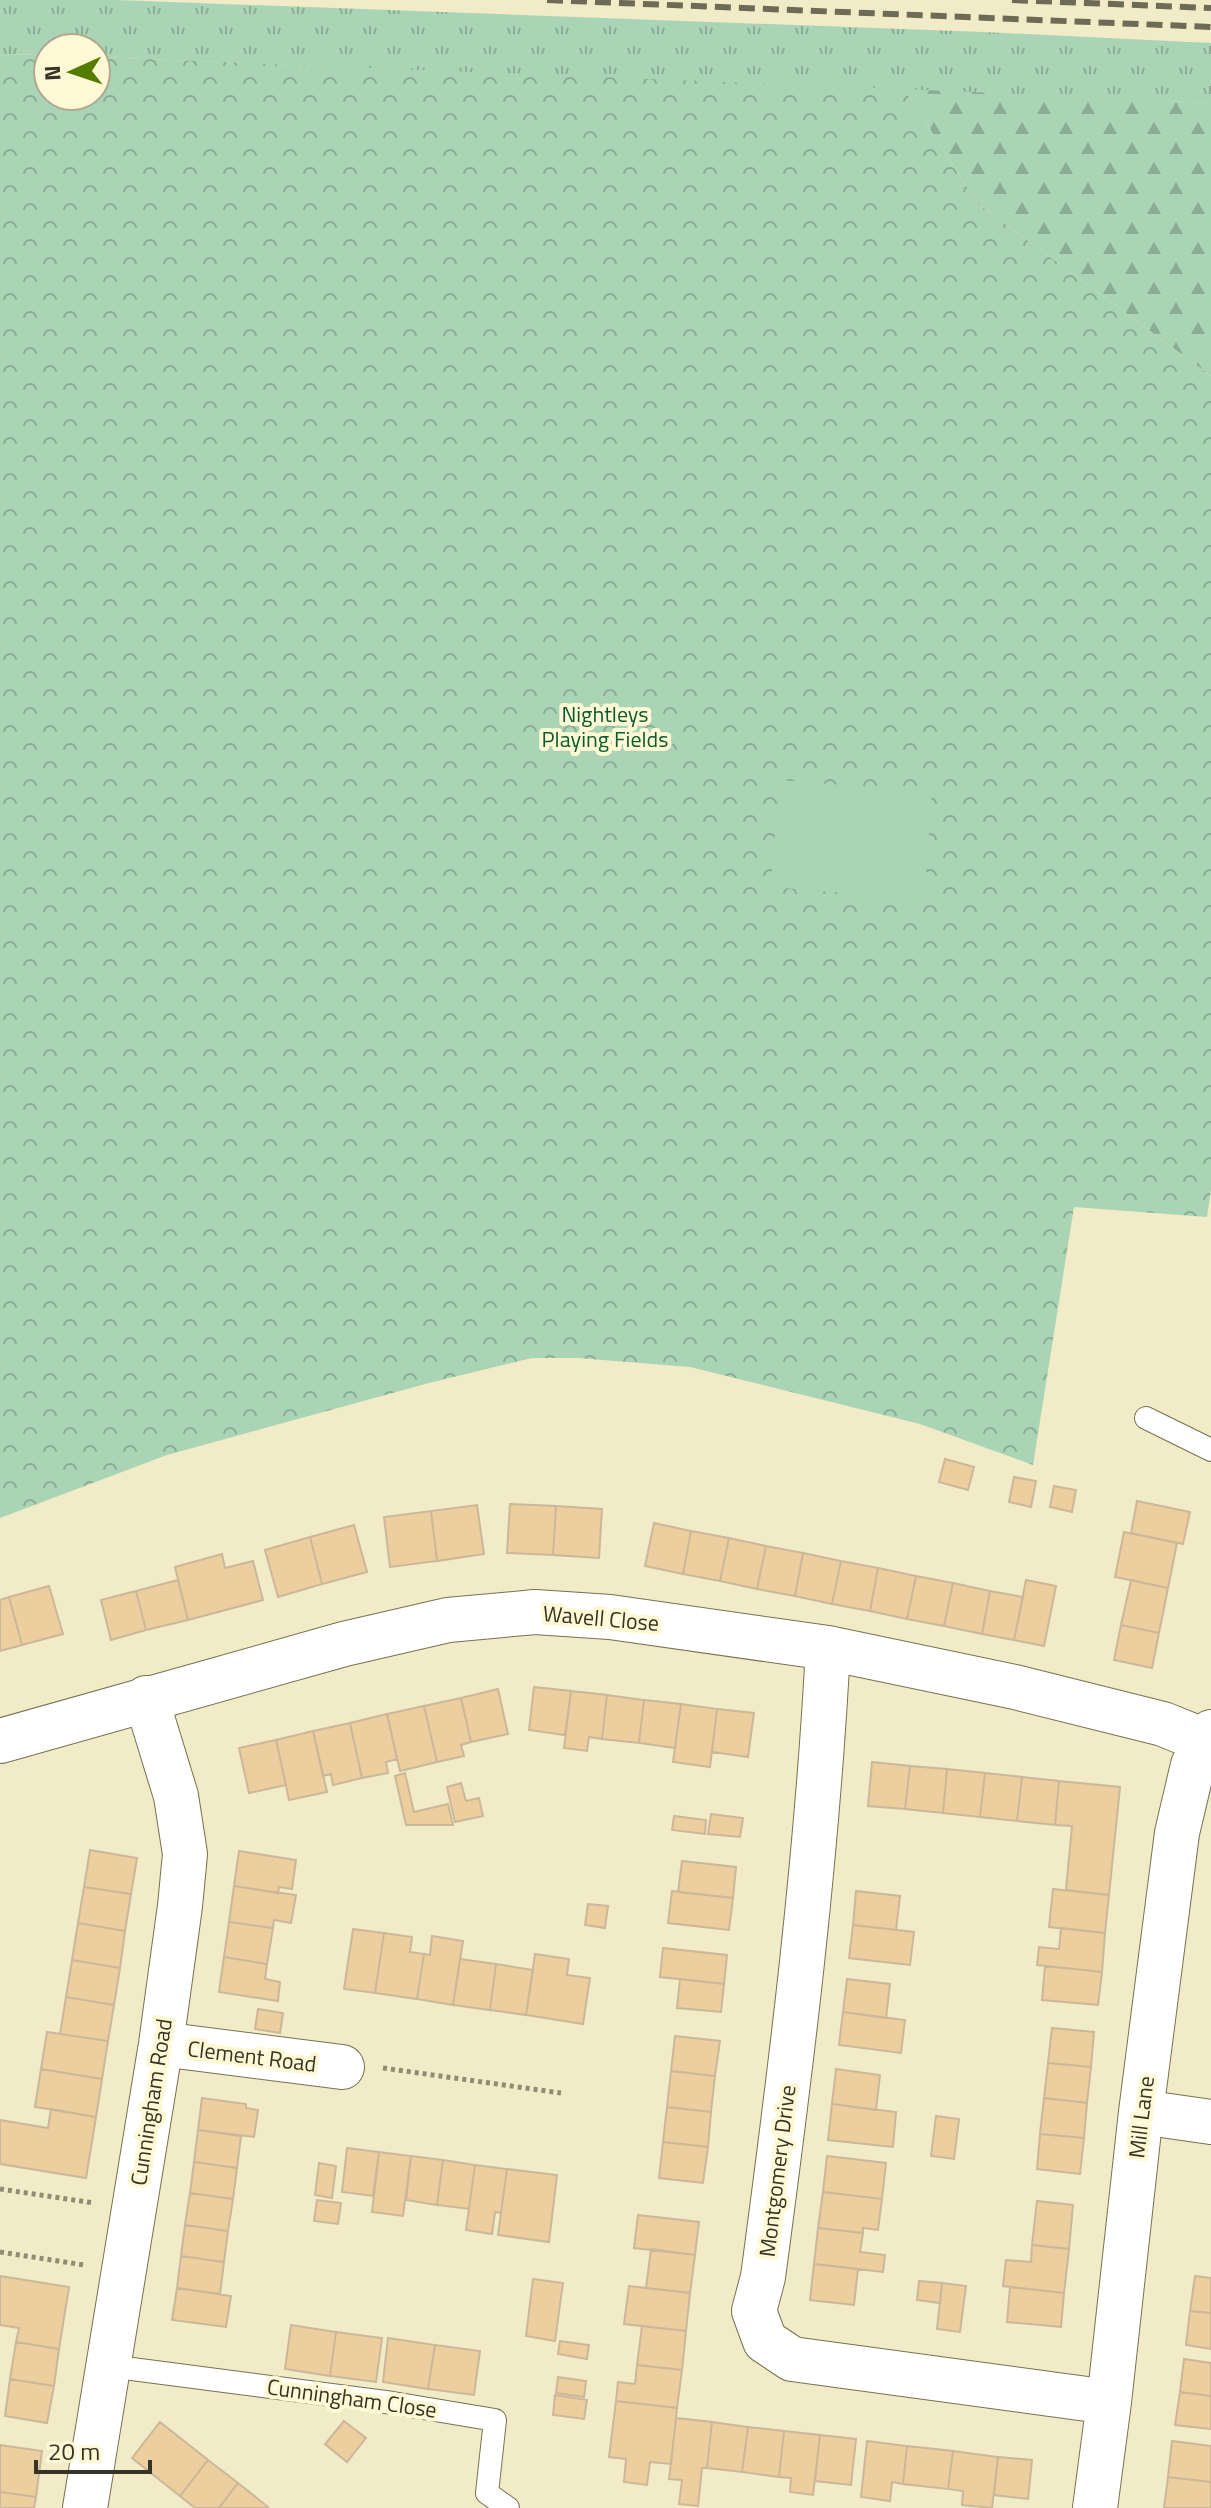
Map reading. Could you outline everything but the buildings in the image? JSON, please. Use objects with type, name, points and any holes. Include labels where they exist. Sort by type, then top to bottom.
[{"type":"street","name":"Wavell Close","points":[[0,1741],[344,1644],[448,1620],[535,1612],[610,1617],[828,1648],[1044,1694],[1163,1724],[1205,1751]]},
{"type":"street","name":"Montgomery Drive","points":[[828,1648],[822,1765],[798,2008],[765,2264],[754,2311],[765,2341],[792,2359],[1109,2402]]},
{"type":"street","name":"Cunningham Road","points":[[85,2508],[161,2044],[185,1854],[176,1796],[146,1698]]},
{"type":"street","name":"Mill Lane","points":[[1095,2508],[1177,1833],[1205,1751]]},
{"type":"street","name":"Clement Road","points":[[161,2044],[342,2067]]},
{"type":"street","points":[[1141,2112],[1211,2122]]},
{"type":"lane","points":[[1146,1418],[1211,1450]]},
{"type":"lane","name":"Cunningham Close","points":[[109,2366],[393,2403],[495,2420],[487,2493],[508,2508]]},
{"type":"path","points":[[342,2067],[370,2066],[561,2093]]},
{"type":"path","points":[[0,2189],[134,2209]]},
{"type":"path","points":[[0,2252],[125,2271]]},
{"type":"green space","points":[[0,0],[117,0],[983,32],[1211,43],[1211,103],[112,58],[112,32],[32,32],[32,55],[0,54]]},
{"type":"green space","name":"Nightleys Playing Fields","points":[[0,54],[32,55],[32,112],[112,112],[112,58],[904,89],[978,204],[1211,376],[1211,1190],[1207,1217],[1074,1207],[1033,1465],[920,1424],[690,1367],[578,1358],[532,1358],[167,1455],[0,1518]]},
{"type":"green space","points":[[904,89],[1211,103],[1211,376],[978,204]]},
{"type":"green space","points":[[779,780],[932,792],[924,899],[771,887]]},
{"type":"railway","points":[[547,0],[1211,27]]},
{"type":"railway","points":[[1012,0],[1211,8]]}]
